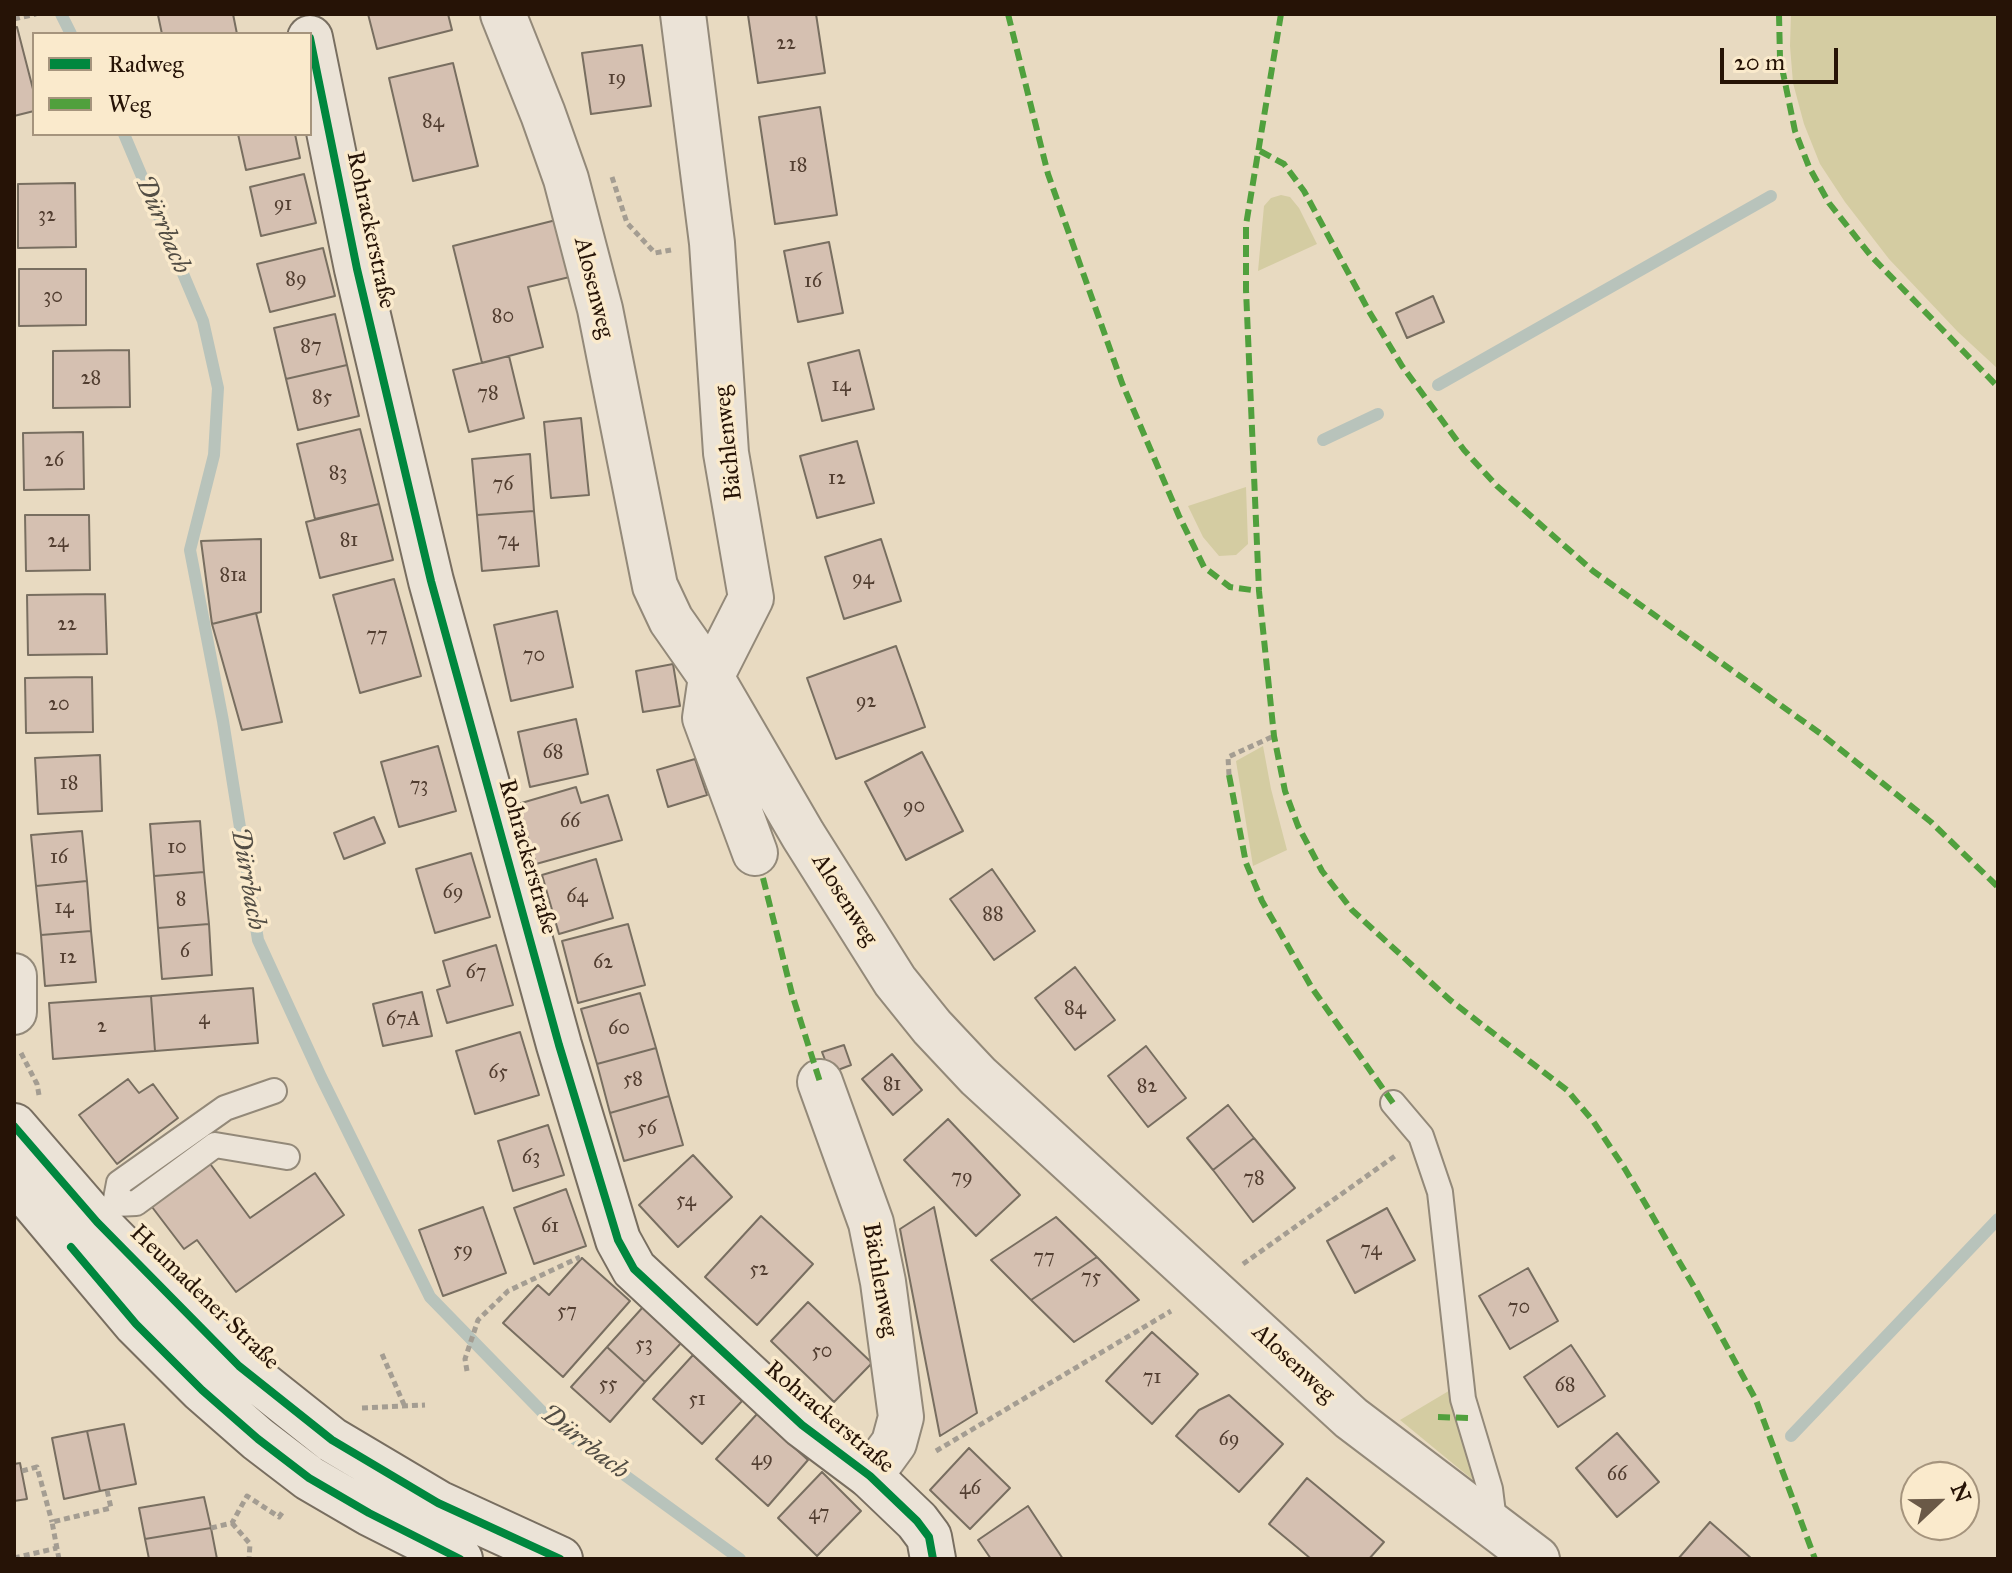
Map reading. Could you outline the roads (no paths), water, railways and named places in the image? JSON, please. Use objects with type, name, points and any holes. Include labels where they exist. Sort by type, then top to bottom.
[{"type":"street","name":"Alosenweg","points":[[503,14],[566,179],[600,309],[655,586],[671,620],[711,677],[895,981],[932,1027],[978,1076],[1351,1418],[1494,1544],[1537,1559]]},
{"type":"street","name":"Bächlenweg","points":[[683,14],[712,243],[726,453],[751,598],[711,677],[705,718],[755,853]]},
{"type":"street","name":"Rohrackerstraße","points":[[312,46],[357,269],[435,595],[559,1045],[618,1240],[634,1269],[802,1425],[870,1476],[923,1529],[929,1537],[933,1559]]},
{"type":"street","points":[[14,976],[14,1012]]},
{"type":"street","name":"Bächlenweg","points":[[820,1082],[871,1223],[883,1282],[901,1417],[894,1443],[870,1476]]},
{"type":"street","name":"Heumadener Straße","points":[[14,1126],[94,1224],[239,1366],[332,1440],[420,1534],[460,1559]]},
{"type":"street","name":"Heumadener Straße","points":[[14,1179],[94,1224]]},
{"type":"street","name":"Heumadener Straße","points":[[420,1534],[560,1559]]},
{"type":"lane","points":[[94,1224],[119,1183],[225,1108],[274,1091]]},
{"type":"lane","points":[[1393,1103],[1421,1136],[1440,1192],[1463,1399],[1490,1489],[1494,1544]]},
{"type":"lane","points":[[94,1224],[136,1203],[215,1145],[287,1157]]},
{"type":"waterway","name":"Dürrbach","points":[[61,14],[70,32]]},
{"type":"waterway","name":"Dürrbach","points":[[125,136],[203,321],[218,388],[214,455],[190,550],[223,721],[258,940],[321,1077],[430,1297],[553,1423],[740,1559]]},
{"type":"waterway","points":[[1438,385],[1771,196]]},
{"type":"waterway","points":[[1323,440],[1378,414]]},
{"type":"waterway","points":[[1791,1436],[1998,1219]]}]
